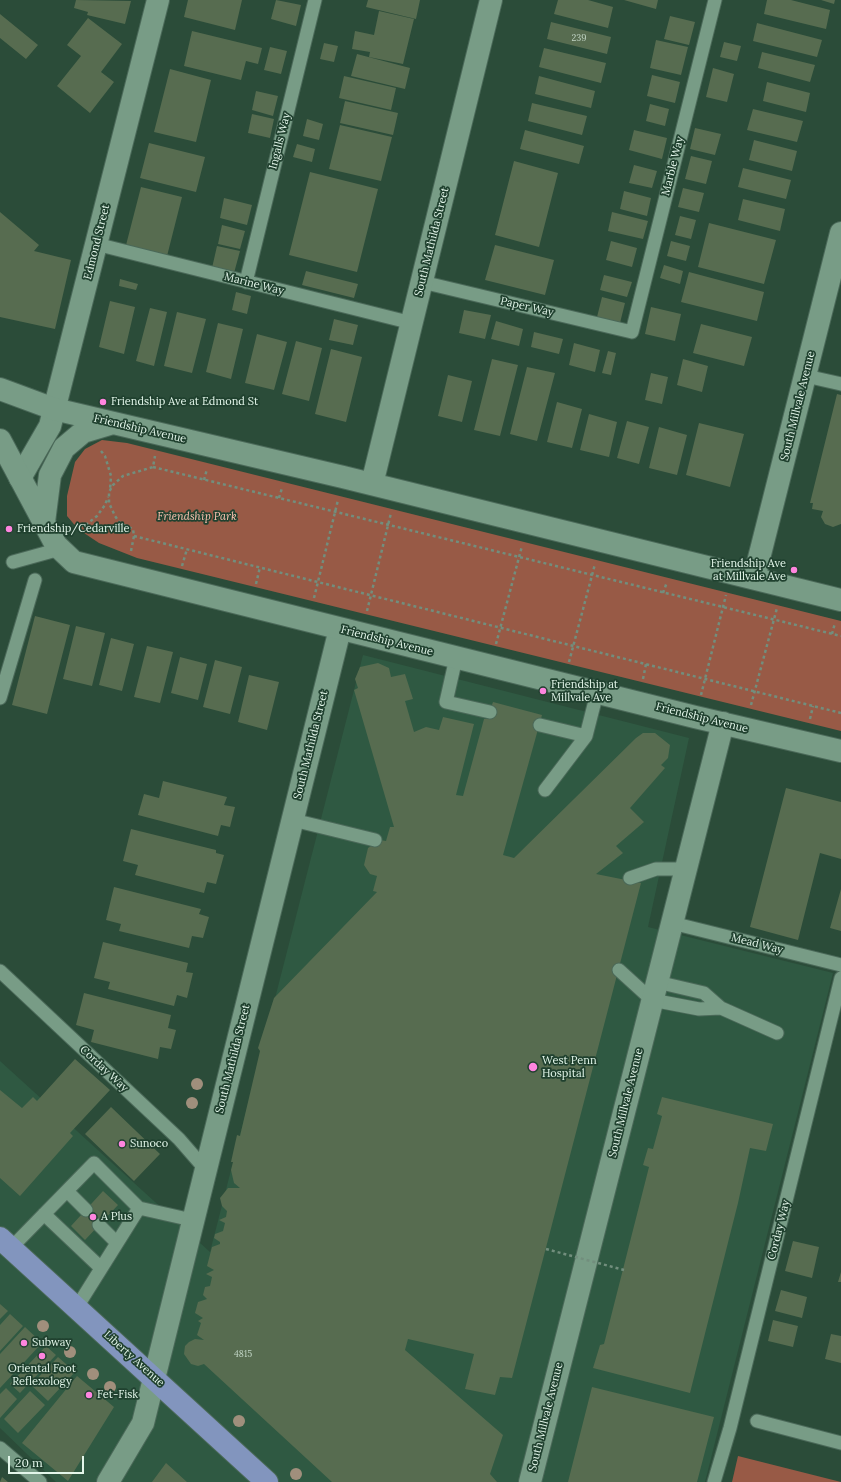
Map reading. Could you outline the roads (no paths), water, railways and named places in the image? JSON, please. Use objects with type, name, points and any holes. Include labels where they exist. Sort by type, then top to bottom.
[{"type":"main road","name":"Liberty Avenue","points":[[6,1243],[267,1482]]},
{"type":"street","name":"Edmond Street","points":[[20,478],[50,426],[158,0]]},
{"type":"street","name":"South Mathilda Street","points":[[372,484],[491,0]]},
{"type":"street","name":"South Millvale Avenue","points":[[754,578],[841,233]]},
{"type":"street","name":"Friendship Avenue","points":[[0,389],[54,409],[372,484],[841,600]]},
{"type":"street","points":[[44,522],[50,475],[64,448],[83,432],[114,422]]},
{"type":"street","name":"Friendship Avenue","points":[[0,440],[56,545],[74,562],[722,724],[841,751]]},
{"type":"street","name":"South Mathilda Street","points":[[108,1482],[143,1424],[192,1220],[206,1170],[340,629]]},
{"type":"street","name":"South Millvale Avenue","points":[[530,1482],[722,724]]},
{"type":"lane","name":"Ingalls Way","points":[[246,282],[315,0]]},
{"type":"lane","name":"Marble Way","points":[[632,332],[715,0]]},
{"type":"lane","name":"Marine Way","points":[[96,244],[412,323]]},
{"type":"lane","name":"Paper Way","points":[[422,282],[632,332]]},
{"type":"lane","points":[[806,376],[841,384]]},
{"type":"lane","points":[[13,562],[60,549]]},
{"type":"lane","points":[[0,698],[35,580]]},
{"type":"lane","points":[[456,658],[446,702],[490,712]]},
{"type":"lane","points":[[544,790],[586,736],[597,693]]},
{"type":"lane","points":[[540,725],[586,736]]},
{"type":"lane","points":[[293,820],[375,840]]},
{"type":"lane","points":[[630,878],[656,869],[686,869]]},
{"type":"lane","name":"Mead Way","points":[[672,923],[841,965]]},
{"type":"lane","points":[[619,970],[655,991],[699,1009],[721,1008]]},
{"type":"lane","name":"Corday Way","points":[[0,971],[179,1139],[206,1170]]},
{"type":"lane","name":"Corday Way","points":[[714,1482],[730,1428],[841,978]]},
{"type":"lane","points":[[655,991],[704,993],[721,1008],[777,1033]]},
{"type":"lane","points":[[6,1243],[44,1214],[94,1163],[139,1208],[192,1220]]},
{"type":"lane","points":[[68,1191],[86,1210]]},
{"type":"lane","points":[[77,1307],[139,1208]]},
{"type":"lane","points":[[44,1214],[101,1268]]},
{"type":"lane","points":[[99,1224],[117,1243]]},
{"type":"lane","points":[[757,1421],[841,1443]]},
{"type":"lane","points":[[0,1448],[40,1482]]},
{"type":"place","name":"Friendship Ave at Edmond St","points":[[103,402]]},
{"type":"place","name":"Friendship/Cedarville","points":[[9,529]]},
{"type":"place","name":"Friendship Ave at Millvale Ave","points":[[794,570]]},
{"type":"place","name":"Friendship at Millvale Ave","points":[[543,691]]},
{"type":"place","name":"West Penn Hospital","points":[[533,1067]]},
{"type":"place","name":"Sunoco","points":[[122,1144]]},
{"type":"place","name":"A Plus","points":[[93,1217]]},
{"type":"place","name":"Subway","points":[[24,1343]]},
{"type":"place","name":"Oriental Foot Reflexology","points":[[42,1356]]},
{"type":"place","name":"Fet-Fisk","points":[[89,1395]]},
{"type":"park label","name":"Friendship Park","points":[[197,517]]}]
